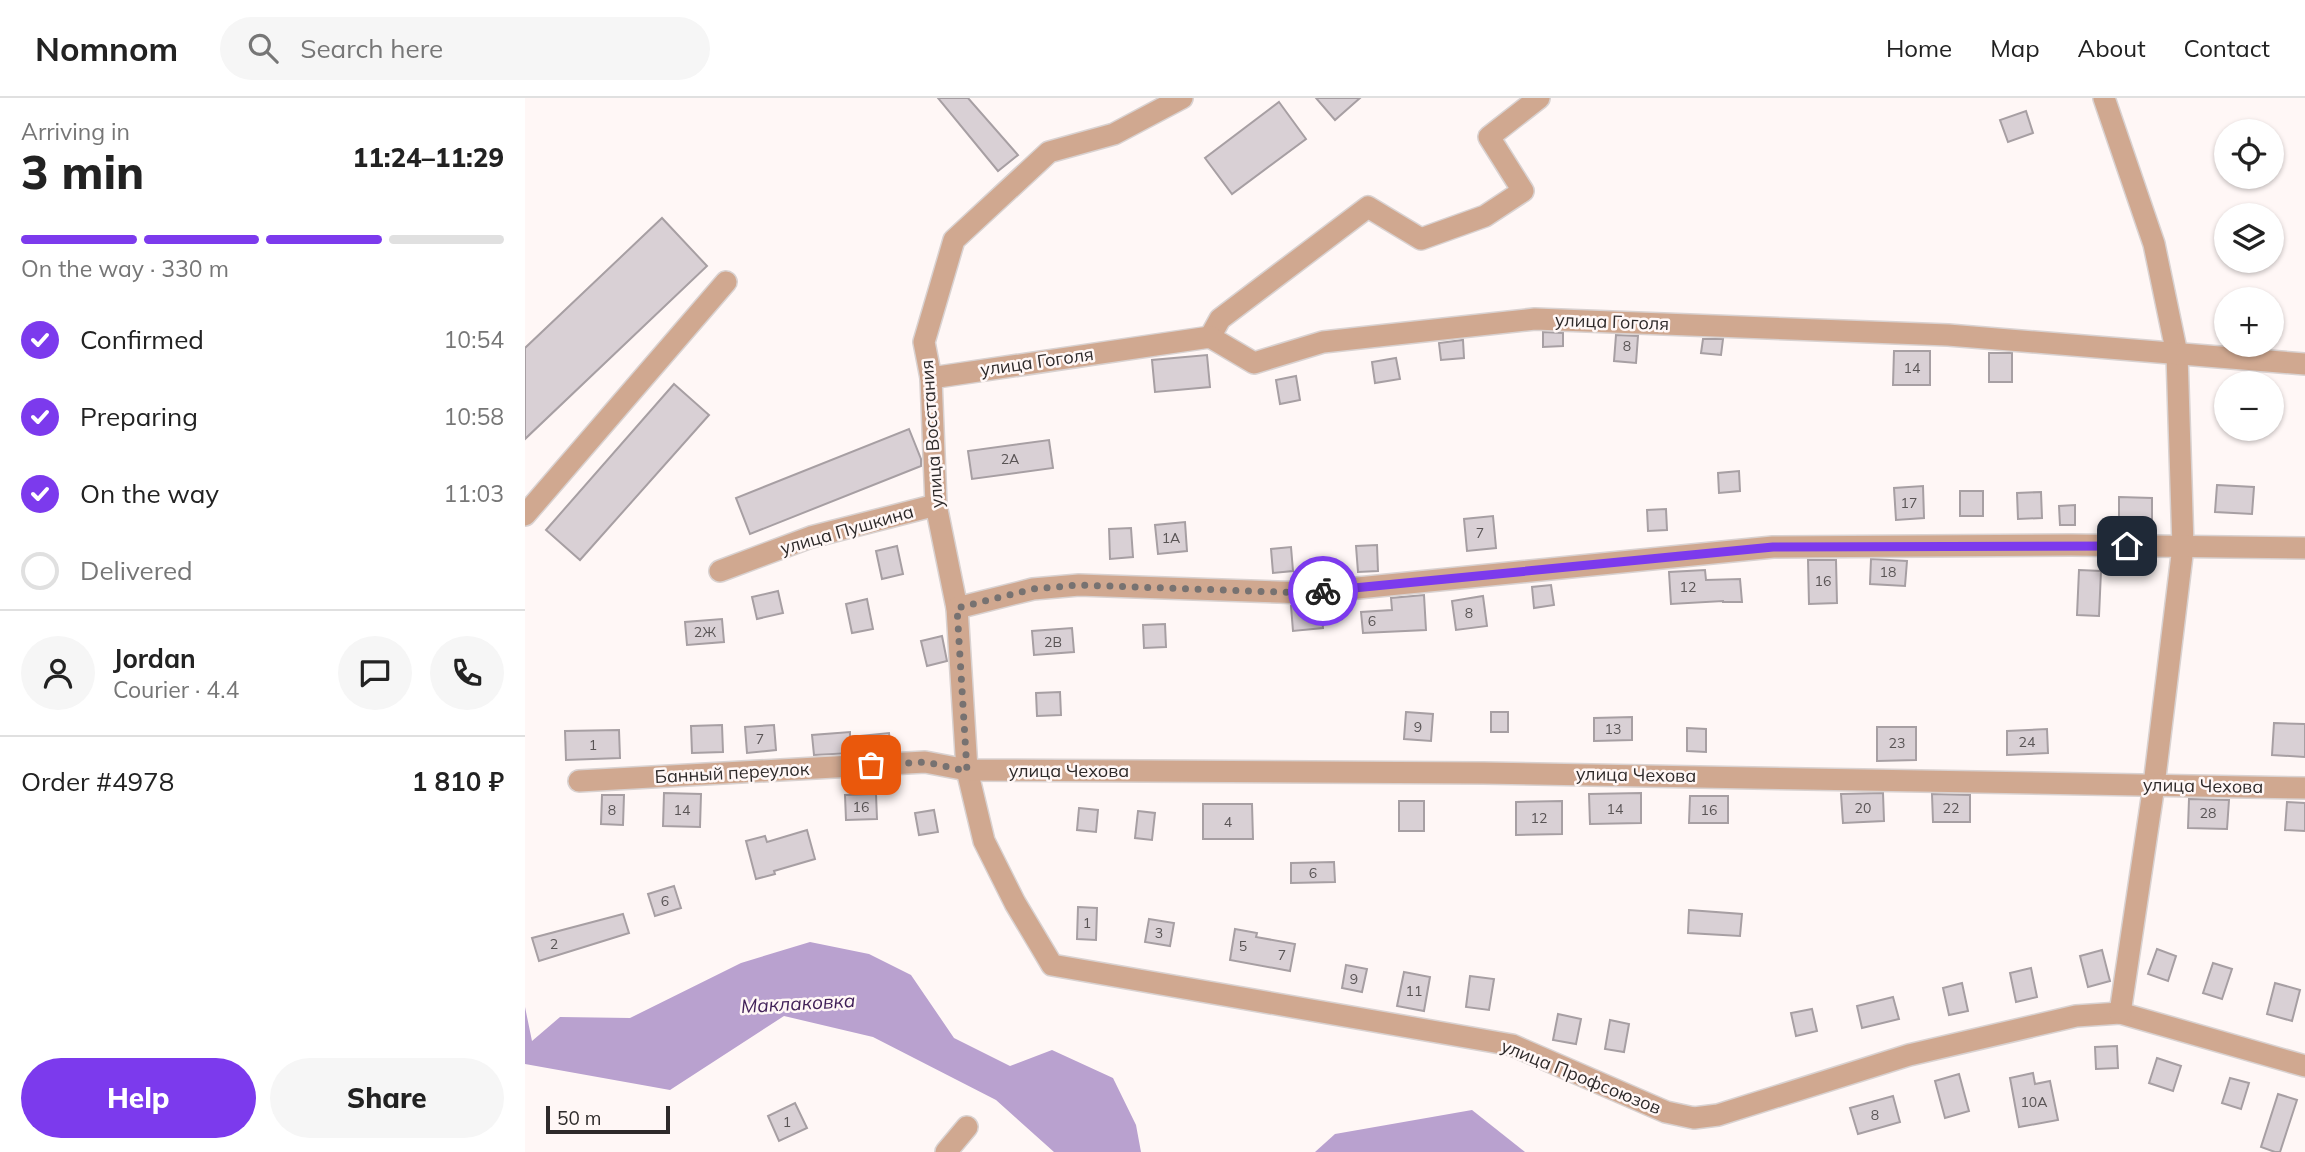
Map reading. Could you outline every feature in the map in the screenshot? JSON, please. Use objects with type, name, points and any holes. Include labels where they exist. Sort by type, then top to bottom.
[{"type":"street","name":"улица Восстания","points":[[1052,965],[1015,904],[984,841],[967,771],[957,608],[936,505],[931,378],[924,342],[954,240],[1049,152],[1114,134],[1182,98]]},
{"type":"street","points":[[1210,337],[1220,318],[1368,206],[1421,239],[1485,216],[1523,191],[1489,137],[1539,98]]},
{"type":"street","points":[[2104,98],[2154,244],[2177,354],[2183,547],[2154,785],[2120,1013]]},
{"type":"street","points":[[525,515],[726,282]]},
{"type":"street","name":"улица Гоголя","points":[[931,378],[1210,337],[1254,363],[1323,342],[1535,319],[1948,335],[2305,364]]},
{"type":"street","name":"улица Пушкина","points":[[720,571],[811,537],[936,505]]},
{"type":"street","points":[[957,608],[1033,589],[1079,585],[1307,593],[1773,547],[2058,545],[2305,548]]},
{"type":"street","name":"Банный переулок","points":[[579,781],[925,762],[967,771]]},
{"type":"street","name":"улица Чехова","points":[[967,771],[1483,773],[2305,788]]},
{"type":"street","name":"улица Профсоюзов","points":[[1052,965],[1512,1045],[1666,1112],[1694,1118],[1719,1115],[1909,1055],[2076,1016],[2120,1013],[2305,1066]]},
{"type":"street","points":[[946,1152],[967,1127]]},
{"type":"water","name":"Маклаковка","points":[[810,942],[869,954],[911,975],[954,1038],[1010,1066],[1052,1050],[1113,1078],[1136,1125],[1141,1152],[1054,1152],[996,1100],[873,1037],[784,1016],[670,1090],[525,1064],[525,1007],[532,1041],[560,1017],[630,1018],[741,963]]},
{"type":"water","points":[[1472,1110],[1525,1152],[1315,1152],[1335,1134]]},
{"type":"building","points":[[938,98],[968,98],[1018,155],[998,171]]},
{"type":"building","points":[[1316,98],[1360,98],[1335,120]]},
{"type":"building","points":[[1279,102],[1306,139],[1232,194],[1205,158]]},
{"type":"building","points":[[2026,111],[2033,133],[2008,142],[2000,120]]},
{"type":"building","points":[[662,218],[707,266],[525,439],[525,348]]},
{"type":"building","points":[[1543,332],[1563,333],[1563,346],[1543,347]]},
{"type":"building","points":[[1616,335],[1638,336],[1636,363],[1614,361]]},
{"type":"building","points":[[1703,339],[1723,339],[1721,355],[1701,353]]},
{"type":"building","points":[[1463,340],[1464,358],[1441,360],[1439,343]]},
{"type":"building","points":[[1894,351],[1930,351],[1930,385],[1893,385]]},
{"type":"building","points":[[1989,353],[2012,353],[2012,382],[1989,382]]},
{"type":"building","points":[[1207,355],[1210,387],[1155,392],[1152,360]]},
{"type":"building","points":[[1396,358],[1400,379],[1375,383],[1372,362]]},
{"type":"building","points":[[1296,376],[1300,400],[1280,404],[1276,380]]},
{"type":"building","points":[[674,384],[709,415],[580,560],[546,530]]},
{"type":"building","points":[[909,429],[921,459],[921,466],[750,534],[736,498]]},
{"type":"building","points":[[1049,440],[1053,468],[972,479],[968,451]]},
{"type":"building","points":[[1739,471],[1740,491],[1719,493],[1718,473]]},
{"type":"building","points":[[2217,485],[2254,487],[2252,514],[2215,512]]},
{"type":"building","points":[[1923,486],[1924,518],[1896,520],[1894,488]]},
{"type":"building","points":[[1960,491],[1983,491],[1983,516],[1960,516]]},
{"type":"building","points":[[2041,492],[2042,518],[2018,519],[2017,493]]},
{"type":"building","points":[[2119,497],[2152,498],[2152,527],[2119,526]]},
{"type":"building","points":[[2075,505],[2075,525],[2060,525],[2059,506]]},
{"type":"building","points":[[1666,509],[1667,530],[1648,531],[1647,510]]},
{"type":"building","points":[[1493,516],[1496,548],[1467,551],[1464,519]]},
{"type":"building","points":[[1185,522],[1187,551],[1158,554],[1155,525]]},
{"type":"building","points":[[1131,528],[1133,557],[1110,559],[1109,529]]},
{"type":"building","points":[[1377,545],[1378,571],[1358,572],[1356,546]]},
{"type":"building","points":[[897,546],[903,574],[882,579],[876,551]]},
{"type":"building","points":[[1291,547],[1293,571],[1273,573],[1271,549]]},
{"type":"building","points":[[1871,559],[1907,561],[1905,586],[1870,584]]},
{"type":"building","points":[[1808,560],[1836,560],[1837,603],[1809,604]]},
{"type":"building","points":[[1705,570],[1706,580],[1740,579],[1742,602],[1671,604],[1669,572]]},
{"type":"building","points":[[2079,570],[2101,571],[2099,616],[2077,615]]},
{"type":"building","points":[[1551,585],[1554,605],[1534,608],[1532,587]]},
{"type":"building","points":[[778,591],[783,613],[757,619],[752,597]]},
{"type":"building","points":[[1424,595],[1426,630],[1363,633],[1361,612],[1392,610],[1391,598]]},
{"type":"building","points":[[1483,596],[1487,626],[1456,630],[1452,601]]},
{"type":"building","points":[[867,599],[873,629],[852,633],[846,604]]},
{"type":"building","points":[[1321,605],[1323,628],[1293,631],[1291,606]]},
{"type":"building","points":[[722,619],[724,642],[687,645],[685,622]]},
{"type":"building","points":[[1165,624],[1166,647],[1144,648],[1143,625]]},
{"type":"building","points":[[1072,628],[1074,652],[1034,655],[1032,631]]},
{"type":"building","points":[[942,636],[947,661],[927,666],[921,641]]},
{"type":"building","points":[[1060,692],[1061,715],[1037,716],[1036,693]]},
{"type":"building","points":[[1406,712],[1433,714],[1431,741],[1404,739]]},
{"type":"building","points":[[1491,712],[1508,712],[1508,732],[1491,732]]},
{"type":"building","points":[[1632,717],[1632,740],[1594,741],[1594,718]]},
{"type":"building","points":[[2274,723],[2305,724],[2305,757],[2272,755]]},
{"type":"building","points":[[722,725],[723,752],[692,753],[691,726]]},
{"type":"building","points":[[774,725],[776,750],[747,753],[745,727]]},
{"type":"building","points":[[1877,727],[1916,727],[1916,760],[1877,761]]},
{"type":"building","points":[[1687,728],[1706,729],[1706,752],[1687,751]]},
{"type":"building","points":[[2047,729],[2048,753],[2007,755],[2007,731]]},
{"type":"building","points":[[619,730],[620,758],[566,760],[565,731]]},
{"type":"building","points":[[850,732],[850,737],[889,733],[891,751],[814,755],[812,735]]},
{"type":"building","points":[[664,793],[701,794],[700,827],[663,826]]},
{"type":"building","points":[[1641,793],[1641,823],[1590,824],[1589,794]]},
{"type":"building","points":[[1883,793],[1884,821],[1843,823],[1841,794]]},
{"type":"building","points":[[876,794],[877,819],[846,820],[845,795]]},
{"type":"building","points":[[1932,794],[1970,795],[1970,822],[1933,822]]},
{"type":"building","points":[[602,795],[624,795],[623,825],[601,824]]},
{"type":"building","points":[[1690,796],[1728,796],[1728,823],[1689,823]]},
{"type":"building","points":[[2189,799],[2229,800],[2227,829],[2188,828]]},
{"type":"building","points":[[1399,801],[1424,801],[1424,831],[1399,831]]},
{"type":"building","points":[[1562,801],[1562,834],[1516,835],[1516,802]]},
{"type":"building","points":[[2287,802],[2305,803],[2305,831],[2285,830]]},
{"type":"building","points":[[1203,804],[1252,804],[1253,839],[1203,839]]},
{"type":"building","points":[[1079,808],[1098,810],[1096,832],[1077,830]]},
{"type":"building","points":[[934,810],[938,832],[919,835],[915,813]]},
{"type":"building","points":[[1138,811],[1155,813],[1152,840],[1135,838]]},
{"type":"building","points":[[807,830],[815,859],[756,879],[746,841],[765,836],[767,842]]},
{"type":"building","points":[[1334,862],[1335,882],[1291,883],[1291,863]]},
{"type":"building","points":[[674,886],[681,908],[655,916],[648,894]]},
{"type":"building","points":[[1078,907],[1097,908],[1096,940],[1077,939]]},
{"type":"building","points":[[1689,910],[1742,914],[1740,936],[1688,933]]},
{"type":"building","points":[[623,914],[629,933],[539,961],[532,938]]},
{"type":"building","points":[[1149,919],[1174,923],[1170,946],[1145,942]]},
{"type":"building","points":[[1235,929],[1257,933],[1256,937],[1295,944],[1290,971],[1230,960]]},
{"type":"building","points":[[2157,949],[2176,956],[2168,981],[2148,974]]},
{"type":"building","points":[[2102,950],[2110,981],[2088,987],[2080,956]]},
{"type":"building","points":[[2213,963],[2232,969],[2222,999],[2203,993]]},
{"type":"building","points":[[1346,965],[1367,969],[1362,992],[1342,988]]},
{"type":"building","points":[[2031,968],[2037,997],[2016,1002],[2010,973]]},
{"type":"building","points":[[1404,972],[1430,977],[1424,1011],[1397,1006]]},
{"type":"building","points":[[1470,976],[1494,979],[1489,1010],[1466,1007]]},
{"type":"building","points":[[1962,983],[1968,1011],[1949,1015],[1943,988]]},
{"type":"building","points":[[2275,983],[2300,990],[2292,1021],[2267,1014]]},
{"type":"building","points":[[1893,997],[1899,1019],[1862,1028],[1857,1006]]},
{"type":"building","points":[[1812,1009],[1817,1031],[1796,1036],[1791,1013]]},
{"type":"building","points":[[1558,1014],[1581,1019],[1576,1044],[1553,1040]]},
{"type":"building","points":[[1610,1020],[1629,1024],[1624,1052],[1605,1049]]},
{"type":"building","points":[[2117,1046],[2118,1068],[2096,1069],[2095,1047]]},
{"type":"building","points":[[2157,1058],[2181,1066],[2173,1091],[2149,1083]]},
{"type":"building","points":[[2033,1073],[2035,1084],[2050,1081],[2058,1120],[2019,1127],[2010,1078]]},
{"type":"building","points":[[1959,1074],[1969,1111],[1945,1118],[1935,1081]]},
{"type":"building","points":[[2230,1078],[2249,1083],[2241,1109],[2222,1103]]},
{"type":"building","points":[[2278,1094],[2297,1100],[2280,1152],[2275,1152],[2261,1147]]},
{"type":"building","points":[[1893,1096],[1900,1122],[1858,1134],[1850,1108]]},
{"type":"building","points":[[795,1103],[807,1128],[779,1141],[768,1116]]},
{"type":"way so far","points":[[871,765],[925,762],[967,771],[957,608],[1033,589],[1079,585],[1307,593],[1323,591]]},
{"type":"route","points":[[1323,591],[1773,547],[2127,546]]}]
